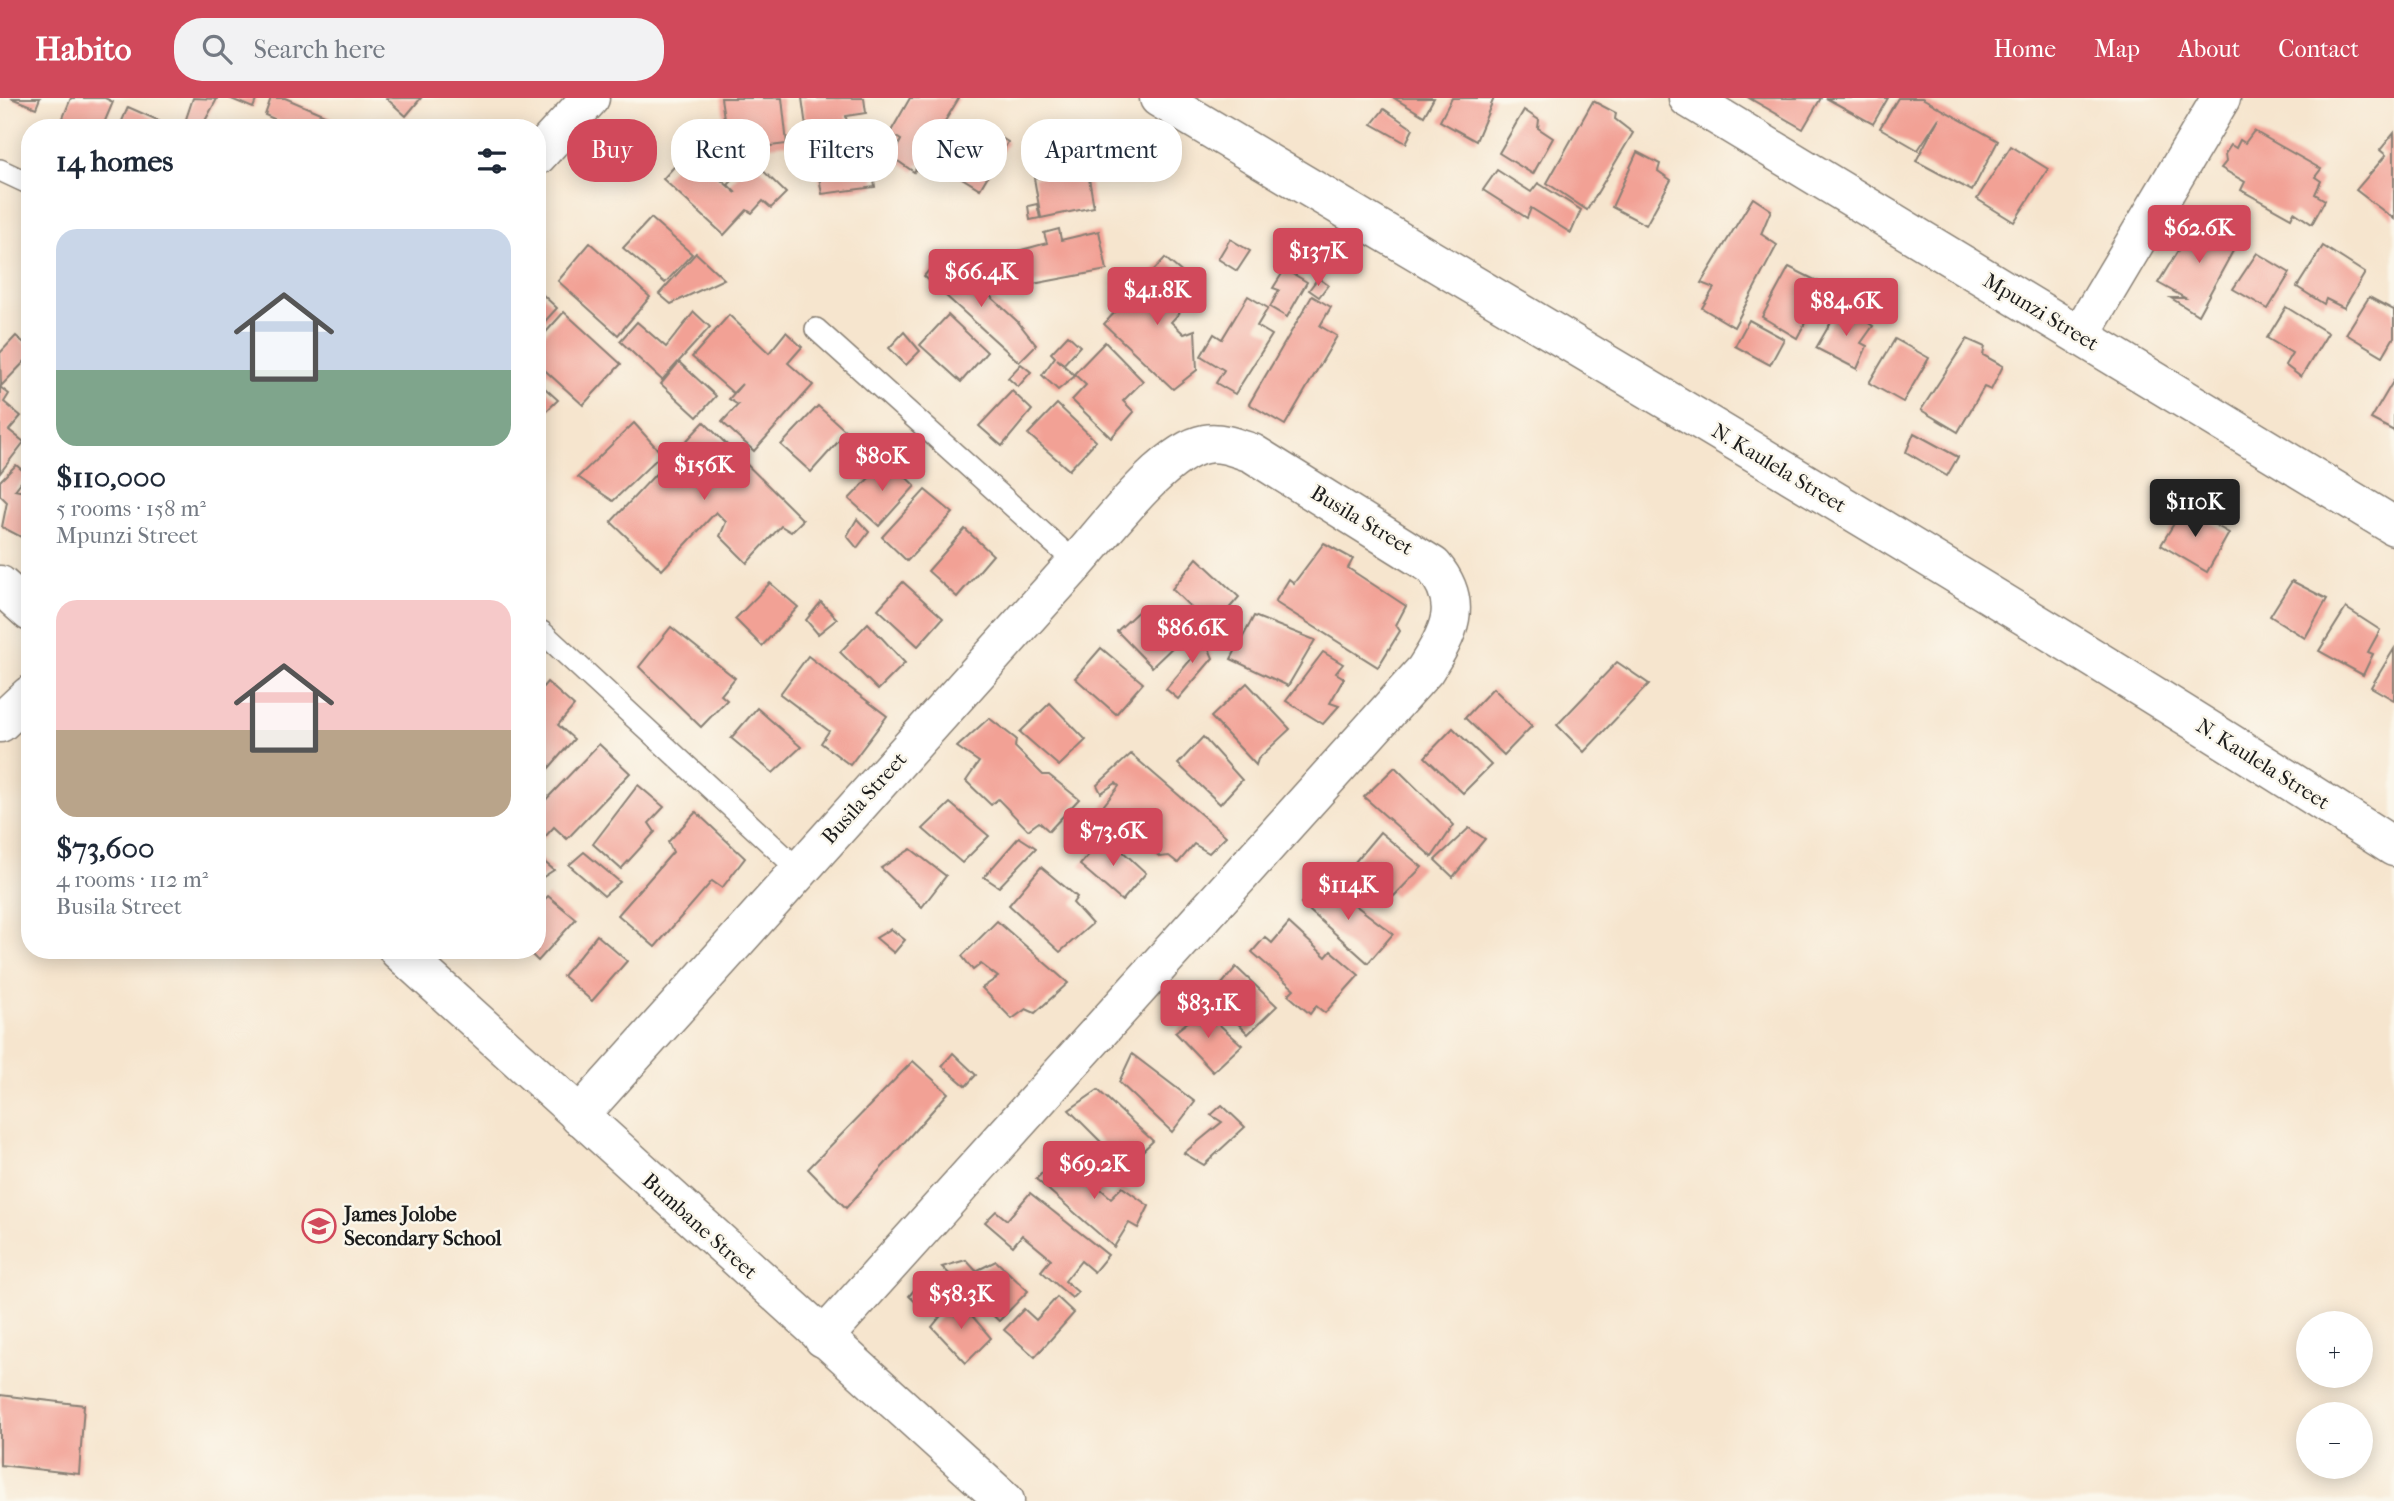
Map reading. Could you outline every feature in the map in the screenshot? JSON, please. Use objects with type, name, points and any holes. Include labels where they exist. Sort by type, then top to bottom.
[{"type":"street","points":[[546,146],[590,98]]},
{"type":"street","name":"N. Kaulela Street","points":[[1159,98],[1788,473],[2252,756],[2394,847]]},
{"type":"street","name":"Mpunzi Street","points":[[1688,98],[2394,526]]},
{"type":"street","points":[[2080,335],[2221,98]]},
{"type":"street","name":"Busila Street","points":[[579,1116],[1155,475],[1181,452],[1206,444],[1228,445],[1252,453],[1433,566],[1445,580],[1452,602],[1450,622],[1425,670],[824,1338]]},
{"type":"street","points":[[0,585],[21,604]]},
{"type":"street","points":[[0,723],[21,703]]},
{"type":"street","name":"Bumbane Street","points":[[408,959],[1005,1501]]},
{"type":"lane","points":[[0,170],[21,180]]},
{"type":"lane","points":[[816,329],[1076,563]]},
{"type":"lane","points":[[546,636],[799,870]]},
{"type":"building","points":[[11,98],[40,98],[36,108]]},
{"type":"building","points":[[71,98],[105,98],[113,102],[106,119],[63,119]]},
{"type":"building","points":[[193,98],[217,99],[206,119],[186,119]]},
{"type":"building","points":[[229,98],[257,98],[253,108]]},
{"type":"building","points":[[271,98],[285,98],[334,119],[274,119],[265,115]]},
{"type":"building","points":[[386,98],[421,98],[406,116]]},
{"type":"building","points":[[721,98],[782,98],[784,144],[770,146],[770,119],[724,119]]},
{"type":"building","points":[[802,98],[864,98],[866,113],[846,116],[846,119],[805,119]]},
{"type":"building","points":[[910,98],[959,98],[946,119],[912,119],[912,171],[898,161],[898,146],[901,140],[898,138],[898,119]]},
{"type":"building","points":[[1394,98],[1434,98],[1424,116]]},
{"type":"building","points":[[1452,98],[1494,98],[1476,141],[1440,121]]},
{"type":"building","points":[[1749,98],[1821,98],[1803,129]]},
{"type":"building","points":[[1826,98],[1888,98],[1873,124]]},
{"type":"building","points":[[1898,98],[1922,98],[1998,141],[1972,191],[1916,161],[1939,118],[1918,150],[1880,128]]},
{"type":"building","points":[[1593,101],[1616,113],[1615,119],[1633,133],[1587,210],[1547,183]]},
{"type":"building","points":[[128,107],[155,119],[123,119]]},
{"type":"building","points":[[1384,109],[1413,129],[1406,143],[1372,124]]},
{"type":"building","points":[[1524,110],[1539,120],[1538,128],[1553,138],[1533,174],[1499,153]]},
{"type":"building","points":[[2254,131],[2321,169],[2315,177],[2321,181],[2315,194],[2325,200],[2312,224],[2294,212],[2291,218],[2241,190],[2245,182],[2221,168],[2226,162],[2225,154],[2231,145],[2236,148],[2240,140],[2245,143]]},
{"type":"building","points":[[2394,133],[2394,219],[2356,190],[2386,155],[2380,150]]},
{"type":"building","points":[[2011,146],[2048,169],[2014,222],[1977,199]]},
{"type":"building","points":[[1637,152],[1660,164],[1658,171],[1671,180],[1646,225],[1612,207]]},
{"type":"building","points":[[671,170],[671,182],[723,182],[736,193],[728,185],[731,182],[770,182],[770,177],[786,193],[771,208],[763,201],[752,213],[747,210],[724,235],[663,179]]},
{"type":"building","points":[[1497,170],[1531,192],[1538,183],[1581,210],[1571,233],[1531,208],[1527,218],[1483,190]]},
{"type":"building","points":[[820,182],[874,182],[875,187],[822,194]]},
{"type":"building","points":[[969,182],[984,182],[980,189]]},
{"type":"building","points":[[1035,182],[1090,182],[1094,207],[1041,218]]},
{"type":"building","points":[[1753,198],[1771,210],[1761,234],[1777,245],[1734,327],[1702,308],[1714,288],[1701,283]]},
{"type":"building","points":[[1037,204],[1040,218],[1030,220],[1028,206]]},
{"type":"building","points":[[651,218],[692,254],[665,283],[623,248]]},
{"type":"building","points":[[2198,218],[2239,240],[2198,315],[2171,298],[2185,298],[2158,283]]},
{"type":"building","points":[[1059,229],[1061,240],[1099,231],[1107,270],[1022,286],[1014,252],[1047,243],[1044,233]]},
{"type":"building","points":[[1230,239],[1250,251],[1237,271],[1218,259]]},
{"type":"building","points":[[590,243],[650,297],[618,335],[558,281]]},
{"type":"building","points":[[2323,246],[2365,273],[2344,308],[2326,299],[2324,304],[2297,287]]},
{"type":"building","points":[[696,253],[724,279],[671,304],[659,294]]},
{"type":"building","points":[[2257,253],[2290,273],[2268,309],[2233,289]]},
{"type":"building","points":[[1165,258],[1184,274],[1169,292],[1183,303],[1184,308],[1171,322],[1184,334],[1195,330],[1197,370],[1173,389],[1104,324]]},
{"type":"building","points":[[938,260],[961,269],[1018,322],[1036,345],[1019,362],[924,276]]},
{"type":"building","points":[[1789,267],[1825,285],[1797,338],[1762,317]]},
{"type":"building","points":[[1285,269],[1307,282],[1287,317],[1270,307],[1279,290],[1273,288]]},
{"type":"building","points":[[1318,278],[1328,285],[1319,297],[1309,290]]},
{"type":"building","points":[[1248,296],[1268,308],[1257,326],[1272,335],[1235,394],[1216,383],[1224,370],[1201,356],[1214,334],[1222,339]]},
{"type":"building","points":[[1312,296],[1331,307],[1320,326],[1337,336],[1285,425],[1249,404]]},
{"type":"building","points":[[2369,297],[2394,310],[2394,337],[2383,356],[2346,334]]},
{"type":"building","points":[[546,298],[557,308],[546,320]]},
{"type":"building","points":[[1841,305],[1873,326],[1861,343],[1867,346],[1857,369],[1816,348]]},
{"type":"building","points":[[2286,307],[2328,333],[2301,377],[2285,365],[2292,353],[2267,338]]},
{"type":"building","points":[[564,312],[621,364],[583,405],[546,371],[546,332]]},
{"type":"building","points":[[694,312],[710,327],[662,380],[620,341],[637,322],[666,347]]},
{"type":"building","points":[[729,315],[769,353],[786,332],[802,347],[788,363],[813,385],[754,451],[722,422],[738,405],[729,399],[742,384],[733,393],[692,357]]},
{"type":"building","points":[[948,315],[987,352],[961,382],[920,345]]},
{"type":"building","points":[[1749,320],[1784,339],[1770,365],[1735,346]]},
{"type":"building","points":[[904,332],[920,351],[906,365],[889,348]]},
{"type":"building","points":[[1068,335],[1080,346],[1064,364],[1057,359],[1075,376],[1058,390],[1042,375],[1055,357],[1051,353]]},
{"type":"building","points":[[16,336],[21,340],[21,365],[1,386],[0,353]]},
{"type":"building","points":[[1895,339],[1929,358],[1903,402],[1869,383]]},
{"type":"building","points":[[1967,339],[1985,347],[1983,355],[2003,366],[1991,390],[1984,387],[1958,432],[1921,410]]},
{"type":"building","points":[[1105,342],[1143,381],[1123,401],[1134,412],[1111,438],[1072,400],[1086,385],[1074,374]]},
{"type":"building","points":[[679,362],[716,396],[697,417],[661,384]]},
{"type":"building","points":[[1021,364],[1031,372],[1018,387],[1008,378]]},
{"type":"building","points":[[2394,380],[2394,431],[2371,419]]},
{"type":"building","points":[[0,387],[9,394],[4,402],[21,416],[9,430],[21,440],[21,446],[0,473]]},
{"type":"building","points":[[546,389],[558,400],[546,411]]},
{"type":"building","points":[[1012,391],[1032,410],[1002,446],[979,426]]},
{"type":"building","points":[[1057,404],[1096,441],[1069,470],[1028,434]]},
{"type":"building","points":[[818,406],[847,432],[811,472],[781,445]]},
{"type":"building","points":[[704,422],[803,520],[791,532],[781,526],[747,563],[720,536],[726,522],[716,512],[662,570],[611,522]]},
{"type":"building","points":[[634,423],[662,454],[613,501],[578,477]]},
{"type":"building","points":[[1914,433],[1958,457],[1947,476],[1906,452]]},
{"type":"building","points":[[887,459],[915,486],[879,526],[849,499]]},
{"type":"building","points":[[16,465],[21,469],[21,482],[15,490],[21,491],[21,537],[2,527],[7,502],[0,495],[0,481]]},
{"type":"building","points":[[925,490],[953,513],[907,561],[882,537]]},
{"type":"building","points":[[2184,507],[2229,533],[2207,572],[2161,545]]},
{"type":"building","points":[[857,519],[869,532],[857,548],[847,536]]},
{"type":"building","points":[[965,529],[993,555],[957,597],[928,571]]},
{"type":"building","points":[[1324,543],[1353,559],[1348,568],[1406,606],[1396,625],[1400,631],[1378,667],[1275,602],[1289,579],[1294,583]]},
{"type":"building","points":[[1197,558],[1239,597],[1212,628],[1172,589]]},
{"type":"building","points":[[2292,581],[2327,599],[2305,638],[2270,616]]},
{"type":"building","points":[[903,582],[943,618],[918,646],[878,609]]},
{"type":"building","points":[[770,583],[798,607],[762,646],[735,619]]},
{"type":"building","points":[[821,602],[837,619],[818,634],[806,620]]},
{"type":"building","points":[[1143,607],[1177,643],[1152,667],[1117,631]]},
{"type":"building","points":[[2346,608],[2380,630],[2368,652],[2373,654],[2363,675],[2319,651]]},
{"type":"building","points":[[1254,616],[1315,640],[1288,686],[1231,659]]},
{"type":"building","points":[[868,623],[905,663],[878,690],[840,652]]},
{"type":"building","points":[[671,627],[735,678],[721,695],[727,700],[701,727],[639,667]]},
{"type":"building","points":[[1194,629],[1205,639],[1213,658],[1178,699],[1166,689],[1197,652],[1184,641]]},
{"type":"building","points":[[1101,648],[1143,683],[1116,714],[1075,678]]},
{"type":"building","points":[[2394,649],[2394,700],[2371,687]]},
{"type":"building","points":[[1323,652],[1343,664],[1336,673],[1344,678],[1330,703],[1339,706],[1323,724],[1286,701]]},
{"type":"building","points":[[808,656],[887,716],[850,765],[821,743],[829,731],[780,694]]},
{"type":"building","points":[[1617,662],[1649,684],[1584,752],[1557,725]]},
{"type":"building","points":[[546,683],[574,706],[558,725],[574,739],[546,772]]},
{"type":"building","points":[[1247,683],[1290,729],[1258,759],[1256,765],[1211,717]]},
{"type":"building","points":[[1493,688],[1532,726],[1504,755],[1465,718]]},
{"type":"building","points":[[1050,703],[1086,740],[1059,766],[1020,732]]},
{"type":"building","points":[[757,708],[801,747],[773,773],[731,738]]},
{"type":"building","points":[[989,718],[1016,739],[1015,747],[1043,775],[1049,775],[1079,799],[1049,831],[1039,822],[1028,830],[998,799],[991,805],[966,781],[979,762],[957,747]]},
{"type":"building","points":[[1453,728],[1491,765],[1463,793],[1425,757]]},
{"type":"building","points":[[1203,737],[1242,780],[1220,804],[1178,764]]},
{"type":"building","points":[[599,744],[630,773],[567,839],[554,827],[546,836],[546,800]]},
{"type":"building","points":[[1131,754],[1226,836],[1209,853],[1194,844],[1178,863],[1169,856],[1160,857],[1121,821],[1114,824],[1100,810],[1119,786],[1116,783],[1101,793],[1097,785]]},
{"type":"building","points":[[1395,767],[1454,825],[1432,857],[1364,797]]},
{"type":"building","points":[[638,785],[664,807],[649,823],[655,832],[621,869],[593,844]]},
{"type":"building","points":[[950,803],[989,836],[962,863],[923,829]]},
{"type":"building","points":[[696,812],[745,858],[722,888],[712,881],[655,947],[618,915],[673,852],[668,842]]},
{"type":"building","points":[[1469,828],[1485,839],[1453,877],[1435,860]]},
{"type":"building","points":[[1380,832],[1422,867],[1394,896],[1355,862]]},
{"type":"building","points":[[1105,835],[1146,873],[1122,901],[1080,865]]},
{"type":"building","points":[[1019,837],[1036,848],[999,887],[984,877]]},
{"type":"building","points":[[911,849],[946,876],[922,907],[881,868]]},
{"type":"building","points":[[584,852],[620,882],[604,896],[569,865]]},
{"type":"building","points":[[546,863],[554,870],[546,875]]},
{"type":"building","points":[[1041,867],[1077,897],[1073,903],[1092,924],[1060,952],[1009,905]]},
{"type":"building","points":[[1325,882],[1393,934],[1368,963],[1301,903]]},
{"type":"building","points":[[548,896],[576,919],[546,952]]},
{"type":"building","points":[[997,921],[1068,983],[1035,1013],[1026,1009],[1012,1019],[982,988],[998,977],[981,964],[973,970],[962,956]]},
{"type":"building","points":[[1289,923],[1326,957],[1331,951],[1359,975],[1325,1013],[1316,1006],[1310,1014],[1288,995],[1294,989],[1252,952],[1265,937],[1272,943]]},
{"type":"building","points":[[891,929],[905,940],[894,953],[876,938]]},
{"type":"building","points":[[597,935],[627,961],[592,1001],[563,976]]},
{"type":"building","points":[[1236,967],[1277,1006],[1248,1034],[1212,996]]},
{"type":"building","points":[[1203,1010],[1242,1045],[1213,1072],[1175,1032]]},
{"type":"building","points":[[953,1053],[976,1075],[966,1086],[942,1066]]},
{"type":"building","points":[[1132,1054],[1195,1102],[1172,1132],[1119,1082]]},
{"type":"building","points":[[913,1061],[948,1093],[846,1208],[808,1169]]},
{"type":"building","points":[[1098,1090],[1153,1141],[1126,1167],[1069,1110]]},
{"type":"building","points":[[1222,1105],[1245,1127],[1204,1165],[1184,1153],[1222,1122],[1211,1115]]},
{"type":"building","points":[[1055,1160],[1073,1165],[1111,1198],[1122,1187],[1149,1206],[1138,1228],[1129,1223],[1114,1247],[1036,1179]]},
{"type":"building","points":[[1030,1193],[1108,1255],[1094,1272],[1081,1261],[1065,1281],[1078,1292],[1072,1298],[1041,1271],[1051,1259],[1022,1235],[1013,1246],[985,1222],[996,1211],[1007,1220]]},
{"type":"building","points":[[966,1260],[976,1271],[996,1261],[1028,1291],[999,1321],[942,1267]]},
{"type":"building","points":[[927,1275],[943,1288],[924,1310],[909,1296]]},
{"type":"building","points":[[956,1297],[991,1338],[966,1363],[932,1327]]},
{"type":"building","points":[[1057,1297],[1074,1313],[1035,1357],[1004,1330],[1024,1309],[1036,1320]]},
{"type":"building","points":[[0,1395],[84,1405],[79,1474],[0,1465]]},
{"type":"place","name":"James Jolobe Secondary School","points":[[319,1226]]}]
